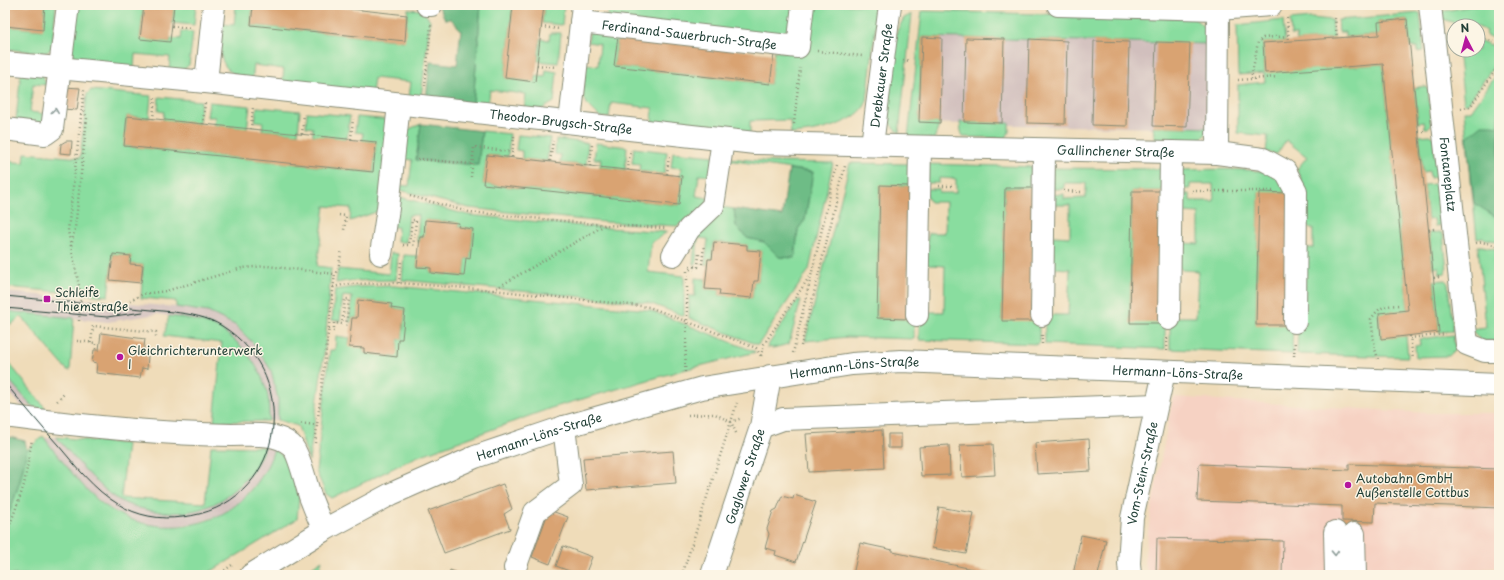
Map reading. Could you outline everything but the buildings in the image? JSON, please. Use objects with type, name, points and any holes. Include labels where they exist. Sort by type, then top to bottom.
[{"type":"street","points":[[5,129],[45,134],[52,129],[68,5]]},
{"type":"street","points":[[206,91],[214,5]]},
{"type":"street","points":[[800,48],[803,5]]},
{"type":"street","name":"Drebkauer Straße","points":[[872,145],[890,5]]},
{"type":"street","points":[[1058,5],[1212,7],[1279,11]]},
{"type":"street","name":"Fontaneplatz","points":[[1430,5],[1457,339]]},
{"type":"street","points":[[1212,7],[1217,153],[1263,159],[1285,170],[1296,191],[1295,322]]},
{"type":"street","points":[[570,122],[576,19]]},
{"type":"street","name":"Ferdinand-Sauerbruch-Straße","points":[[576,19],[800,48]]},
{"type":"street","name":"Theodor-Brugsch-Straße","points":[[5,63],[60,69],[206,91],[399,104],[724,140],[792,144],[847,152],[872,145]]},
{"type":"street","points":[[381,254],[390,190],[399,104]]},
{"type":"street","points":[[673,255],[689,229],[713,206],[724,140]]},
{"type":"street","name":"Gallinchener Straße","points":[[872,145],[1217,153]]},
{"type":"street","points":[[917,315],[920,147]]},
{"type":"street","points":[[1042,315],[1044,150]]},
{"type":"street","points":[[1169,319],[1171,152]]},
{"type":"street","points":[[1457,339],[1485,351],[1499,351]]},
{"type":"street","name":"Hermann-Löns-Straße","points":[[251,575],[324,530],[391,494],[475,457],[564,427],[702,388],[744,382],[770,376],[852,364],[901,361],[1499,385]]},
{"type":"street","name":"Vom-Stein-Straße","points":[[1130,575],[1129,563],[1132,518],[1164,372]]},
{"type":"street","name":"Gaglower Straße","points":[[712,575],[761,427],[770,376]]},
{"type":"street","points":[[761,427],[783,419],[1156,405]]},
{"type":"street","points":[[5,416],[37,421],[146,432],[272,435],[292,445],[302,468],[310,497],[324,530]]},
{"type":"street","points":[[515,568],[535,512],[571,485],[564,427]]},
{"type":"street","points":[[1336,575],[1344,533],[1355,575]]},
{"type":"path","points":[[426,77],[432,20],[431,5]]},
{"type":"path","points":[[1279,11],[1289,41]]},
{"type":"path","points":[[1335,18],[1337,38]]},
{"type":"path","points":[[542,27],[576,19]]},
{"type":"path","points":[[172,26],[196,29]]},
{"type":"path","points":[[1251,79],[1258,42],[1263,38],[1288,36]]},
{"type":"path","points":[[1486,39],[1499,44]]},
{"type":"path","points":[[792,144],[800,48],[883,58]]},
{"type":"path","points":[[537,65],[553,67]]},
{"type":"path","points":[[1457,109],[1470,107],[1499,65]]},
{"type":"path","points":[[1233,80],[1277,77]]},
{"type":"path","points":[[79,321],[82,296],[68,231],[84,87]]},
{"type":"path","points":[[202,124],[206,91]]},
{"type":"path","points":[[153,119],[155,94]]},
{"type":"path","points":[[71,247],[75,229],[87,118],[82,104]]},
{"type":"path","points":[[251,129],[254,104]]},
{"type":"path","points":[[302,134],[304,110]]},
{"type":"path","points":[[351,140],[353,115]]},
{"type":"path","points":[[512,157],[514,132]]},
{"type":"path","points":[[550,162],[553,136]]},
{"type":"path","points":[[471,177],[474,147],[512,152]]},
{"type":"path","points":[[793,352],[839,160],[847,152]]},
{"type":"path","points":[[801,346],[847,152]]},
{"type":"path","points":[[590,166],[591,155]]},
{"type":"path","points":[[628,170],[629,159]]},
{"type":"path","points":[[418,160],[472,164]]},
{"type":"path","points":[[667,174],[668,163]]},
{"type":"path","points":[[390,190],[469,212],[605,225],[689,229]]},
{"type":"path","points":[[1171,191],[1296,191]]},
{"type":"path","points":[[339,215],[346,216],[344,230]]},
{"type":"path","points":[[409,245],[412,220],[416,220],[413,247]]},
{"type":"path","points":[[493,290],[605,225]]},
{"type":"path","points":[[1470,243],[1482,242],[1499,246]]},
{"type":"path","points":[[315,445],[333,287],[342,250]]},
{"type":"path","points":[[130,301],[143,294],[166,292],[242,268],[267,266],[335,274]]},
{"type":"path","points":[[685,375],[687,276],[690,266],[698,267]]},
{"type":"path","points":[[333,287],[347,284],[399,283],[493,290],[650,307],[756,348],[761,356],[764,344],[812,274]]},
{"type":"path","points":[[328,330],[334,331],[334,323],[342,324],[345,299],[349,299],[346,327]]},
{"type":"path","points":[[1378,359],[1375,349],[1371,319],[1383,306],[1399,305]]},
{"type":"path","points":[[91,343],[93,326],[156,332],[156,337]]},
{"type":"path","points":[[1412,359],[1410,337],[1457,339]]},
{"type":"path","points":[[76,341],[96,343],[96,350]]},
{"type":"path","points":[[682,575],[731,422],[715,414],[685,415]]},
{"type":"path","points":[[290,422],[317,425]]},
{"type":"path","points":[[5,539],[24,485],[33,435]]},
{"type":"shaded area","points":[[920,34],[1209,41],[1209,129],[918,123]]},
{"type":"shaded area","points":[[5,292],[176,307],[208,312],[235,325],[255,345],[271,370],[278,399],[278,420],[269,421],[267,396],[261,377],[212,325],[157,314],[108,322],[5,311]]},
{"type":"shaded area","points":[[5,375],[33,407],[21,406],[5,387]]},
{"type":"shaded area","points":[[1173,397],[1427,413],[1499,413],[1499,567],[1432,575],[1148,575],[1144,562],[1150,517]]},
{"type":"shaded area","points":[[56,437],[93,478],[119,500],[143,509],[216,503],[260,459],[265,447],[274,449],[271,461],[259,480],[241,501],[220,515],[196,523],[169,527],[151,525],[131,520],[110,509],[85,489],[44,438]]},
{"type":"green space","points":[[45,5],[56,5],[52,48],[46,53],[5,49],[5,26],[42,30]]},
{"type":"green space","points":[[76,5],[144,5],[140,38],[170,42],[171,38],[181,39],[182,31],[193,32],[189,65],[182,71],[169,71],[170,57],[135,54],[134,68],[77,59],[73,56],[71,50]]},
{"type":"green space","points":[[174,5],[196,5],[194,25],[172,23]]},
{"type":"green space","points":[[236,5],[253,5],[251,25],[404,41],[408,9],[422,10],[430,20],[421,98],[409,97],[411,82],[374,78],[372,93],[282,84],[284,69],[254,65],[252,81],[232,73],[226,67],[221,53],[221,24],[234,25]]},
{"type":"green space","points":[[438,5],[481,5],[473,103],[426,99],[430,62],[457,65],[461,30],[451,19],[445,19]]},
{"type":"green space","points":[[481,5],[513,5],[505,78],[535,82],[536,76],[545,77],[546,70],[557,72],[554,102],[542,109],[524,110],[526,94],[490,90],[488,105],[473,103]]},
{"type":"green space","points":[[544,5],[564,5],[562,25],[542,23]]},
{"type":"green space","points":[[609,5],[798,5],[794,24],[778,37],[607,20]]},
{"type":"green space","points":[[809,5],[878,5],[867,100],[863,108],[856,115],[835,126],[811,132],[791,134],[790,120],[750,121],[750,135],[652,123],[653,108],[611,103],[609,118],[600,117],[587,104],[583,95],[586,64],[598,66],[600,44],[588,42],[590,30],[618,33],[614,66],[770,84],[774,51],[804,54]]},
{"type":"green space","points":[[1477,5],[1499,5],[1499,40],[1486,35],[1486,18],[1446,18],[1446,20],[1440,18],[1439,12]]},
{"type":"green space","points":[[922,11],[1194,18],[1205,28],[1211,44],[922,37],[919,121],[940,123],[934,139],[908,138]]},
{"type":"green space","points":[[1420,13],[1424,51],[1417,52],[1417,47],[1410,47],[1407,19],[1378,22],[1379,35],[1345,37],[1345,32],[1339,32],[1338,20]]},
{"type":"green space","points":[[912,14],[899,133],[891,125],[887,115],[897,31],[904,18]]},
{"type":"green space","points":[[1311,18],[1332,20],[1334,38],[1297,41],[1296,35],[1291,35],[1290,20]]},
{"type":"green space","points":[[1283,20],[1285,42],[1263,43],[1265,72],[1383,64],[1408,310],[1379,314],[1381,338],[1406,336],[1408,357],[1297,354],[1300,248],[1313,248],[1313,228],[1302,227],[1301,178],[1297,169],[1307,157],[1286,140],[1277,154],[1266,152],[1268,136],[1238,133],[1238,85],[1265,82],[1264,73],[1238,75],[1237,25]]},
{"type":"green space","points":[[550,33],[561,33],[558,63],[538,61],[540,39],[549,40]]},
{"type":"green space","points":[[1486,43],[1499,48],[1499,59],[1468,103],[1464,104],[1459,58],[1486,58]]},
{"type":"green space","points":[[21,71],[41,73],[47,85],[33,84],[30,112],[46,114],[45,121],[40,123],[16,120]]},
{"type":"green space","points":[[1499,71],[1499,242],[1482,238],[1477,239],[1464,111],[1471,111]]},
{"type":"green space","points":[[1425,86],[1428,89],[1431,125],[1428,128],[1425,128],[1424,122],[1418,123],[1414,88]]},
{"type":"green space","points":[[91,90],[151,96],[149,118],[127,116],[124,146],[373,172],[376,142],[362,141],[363,133],[355,132],[357,117],[392,120],[382,210],[350,221],[351,208],[325,206],[317,266],[331,268],[325,346],[309,461],[298,426],[278,420],[278,399],[271,370],[255,345],[235,325],[208,312],[176,307],[176,301],[141,298],[143,265],[130,264],[131,256],[113,254],[108,296],[5,287],[5,161],[24,163],[25,153],[80,158],[87,94]]},
{"type":"green space","points":[[159,97],[201,101],[199,124],[163,120],[164,112],[158,111]]},
{"type":"green space","points":[[209,102],[250,106],[247,129],[214,125],[215,117],[207,117]]},
{"type":"green space","points":[[257,107],[300,111],[298,134],[262,130],[263,122],[255,121]]},
{"type":"green space","points":[[307,112],[350,116],[347,139],[313,136],[313,128],[306,127]]},
{"type":"green space","points":[[960,122],[1009,123],[1009,132],[1006,138],[963,137]]},
{"type":"green space","points":[[421,124],[416,160],[478,165],[482,131],[510,134],[508,157],[487,155],[483,184],[679,205],[682,176],[680,175],[681,168],[671,167],[673,152],[714,156],[711,176],[699,175],[696,196],[708,198],[706,207],[677,226],[604,222],[469,208],[396,189],[396,185],[409,186],[412,160],[399,158],[402,132]]},
{"type":"green space","points":[[421,124],[482,131],[478,165],[416,160]]},
{"type":"green space","points":[[1482,125],[1499,126],[1499,219],[1474,203],[1467,137]]},
{"type":"green space","points":[[1153,126],[1209,128],[1205,135],[1194,142],[1176,143],[1158,142],[1154,135]]},
{"type":"green space","points":[[518,135],[550,138],[547,161],[522,159],[522,151],[516,150]]},
{"type":"green space","points":[[1429,135],[1433,137],[1437,174],[1435,177],[1430,178],[1429,171],[1423,172],[1419,136]]},
{"type":"green space","points":[[556,139],[588,143],[586,165],[560,163],[561,155],[555,154]]},
{"type":"green space","points":[[596,143],[627,147],[625,170],[600,167],[601,159],[594,159]]},
{"type":"green space","points":[[634,148],[667,152],[664,174],[639,171],[640,164],[632,163]]},
{"type":"green space","points":[[728,158],[772,162],[833,163],[809,270],[758,345],[689,318],[689,296],[695,296],[695,278],[706,279],[705,289],[720,290],[719,295],[752,298],[754,281],[758,281],[761,251],[747,250],[747,245],[714,242],[712,259],[708,265],[705,264],[708,239],[698,238],[696,264],[693,264],[696,233],[722,207],[734,209],[736,226],[747,238],[764,242],[779,257],[795,258],[798,229],[805,220],[813,172],[728,160]]},
{"type":"green space","points":[[850,163],[910,164],[910,186],[880,186],[877,318],[914,319],[914,339],[848,337],[805,341]]},
{"type":"green space","points":[[924,164],[1039,167],[1039,188],[1005,188],[1002,320],[1039,321],[1039,344],[919,340],[919,312],[944,312],[945,266],[929,265],[922,260],[929,233],[945,233],[946,202],[930,202],[924,189],[939,189],[939,193],[956,193],[956,179],[939,178],[939,183],[924,183]]},
{"type":"green space","points":[[1049,168],[1167,169],[1162,191],[1132,191],[1130,322],[1165,323],[1165,349],[1045,344],[1045,321],[1052,315],[1068,315],[1070,269],[1053,268],[1053,236],[1070,237],[1070,205],[1054,205],[1049,195],[1064,194],[1064,199],[1086,198],[1086,183],[1064,183],[1064,189],[1049,189]]},
{"type":"green space","points":[[789,169],[813,172],[805,220],[798,229],[795,258],[779,257],[764,242],[747,238],[736,226],[734,209],[782,216]]},
{"type":"green space","points":[[1231,169],[1261,171],[1279,177],[1282,181],[1289,193],[1259,193],[1256,324],[1293,325],[1292,354],[1170,349],[1170,323],[1174,317],[1196,317],[1198,271],[1182,270],[1175,263],[1175,247],[1182,243],[1199,244],[1199,213],[1183,212],[1177,208],[1177,194],[1190,194],[1190,201],[1214,201],[1213,184],[1190,184],[1190,189],[1177,189],[1177,170]]},
{"type":"green space","points":[[1435,184],[1438,186],[1442,223],[1435,226],[1434,219],[1428,220],[1424,185]]},
{"type":"green space","points":[[396,196],[468,215],[593,227],[667,232],[651,243],[648,272],[684,276],[684,316],[649,303],[402,280],[404,255],[418,256],[417,267],[431,268],[431,273],[464,276],[466,258],[470,259],[473,229],[458,227],[458,223],[426,220],[424,237],[420,237],[419,242],[417,242],[419,215],[409,215],[406,242],[397,242],[398,227],[393,227]]},
{"type":"green space","points":[[1440,232],[1443,234],[1447,270],[1445,273],[1440,274],[1439,267],[1433,268],[1429,233]]},
{"type":"green space","points":[[1478,246],[1496,249],[1496,253],[1499,254],[1499,341],[1481,341],[1471,329],[1486,327]]},
{"type":"green space","points":[[391,253],[398,254],[396,280],[347,281],[336,283],[338,269],[389,274]]},
{"type":"green space","points":[[1445,280],[1448,283],[1453,331],[1439,332],[1434,281]]},
{"type":"green space","points":[[394,286],[649,310],[756,352],[683,370],[551,408],[416,457],[332,498],[326,494],[316,471],[330,350],[335,350],[336,336],[350,338],[349,346],[364,348],[364,353],[396,357],[398,339],[402,339],[405,310],[391,308],[392,304],[359,300],[357,318],[352,318],[352,322],[349,322],[352,297],[343,296],[340,321],[332,320],[335,290],[356,287]]},
{"type":"green space","points":[[798,300],[801,300],[789,344],[773,348],[767,347]]},
{"type":"green space","points":[[5,311],[74,318],[70,370],[67,370],[21,316],[11,325],[5,318]]},
{"type":"green space","points":[[169,316],[195,320],[211,325],[221,330],[240,345],[255,364],[261,375],[268,397],[269,421],[214,422],[222,343],[164,336]]},
{"type":"green space","points":[[1453,335],[1455,350],[1449,356],[1416,357],[1415,346],[1420,345],[1419,339]]},
{"type":"green space","points":[[5,358],[47,410],[33,407],[5,375]]},
{"type":"green space","points":[[5,436],[25,441],[27,450],[20,481],[5,526]]},
{"type":"green space","points":[[43,436],[79,481],[103,504],[123,516],[136,521],[150,525],[164,526],[193,524],[220,515],[229,510],[246,496],[254,487],[266,469],[274,449],[288,460],[299,497],[297,519],[205,575],[5,575],[5,526],[20,481],[27,450]]},
{"type":"green space","points":[[56,437],[127,444],[121,498],[205,503],[211,446],[265,447],[257,464],[235,490],[221,500],[206,507],[173,513],[140,508],[119,500],[94,479]]},
{"type":"green space","points":[[322,560],[318,575],[300,575]]},
{"type":"tram line","points":[[5,296],[179,313],[199,316],[217,323],[249,349],[265,376],[273,407],[271,437],[261,466],[243,490],[216,508],[174,518],[149,516],[133,512],[125,508],[109,498],[93,485],[5,383]]},
{"type":"tram line","points":[[5,308],[107,317],[143,312]]},
{"type":"place","name":"Schleife Thiemstraße","points":[[47,299]]},
{"type":"place","name":"Gleichrichterunterwerk I","points":[[120,357]]},
{"type":"place","name":"Autobahn GmbH Außenstelle Cottbus","points":[[1348,485]]}]
